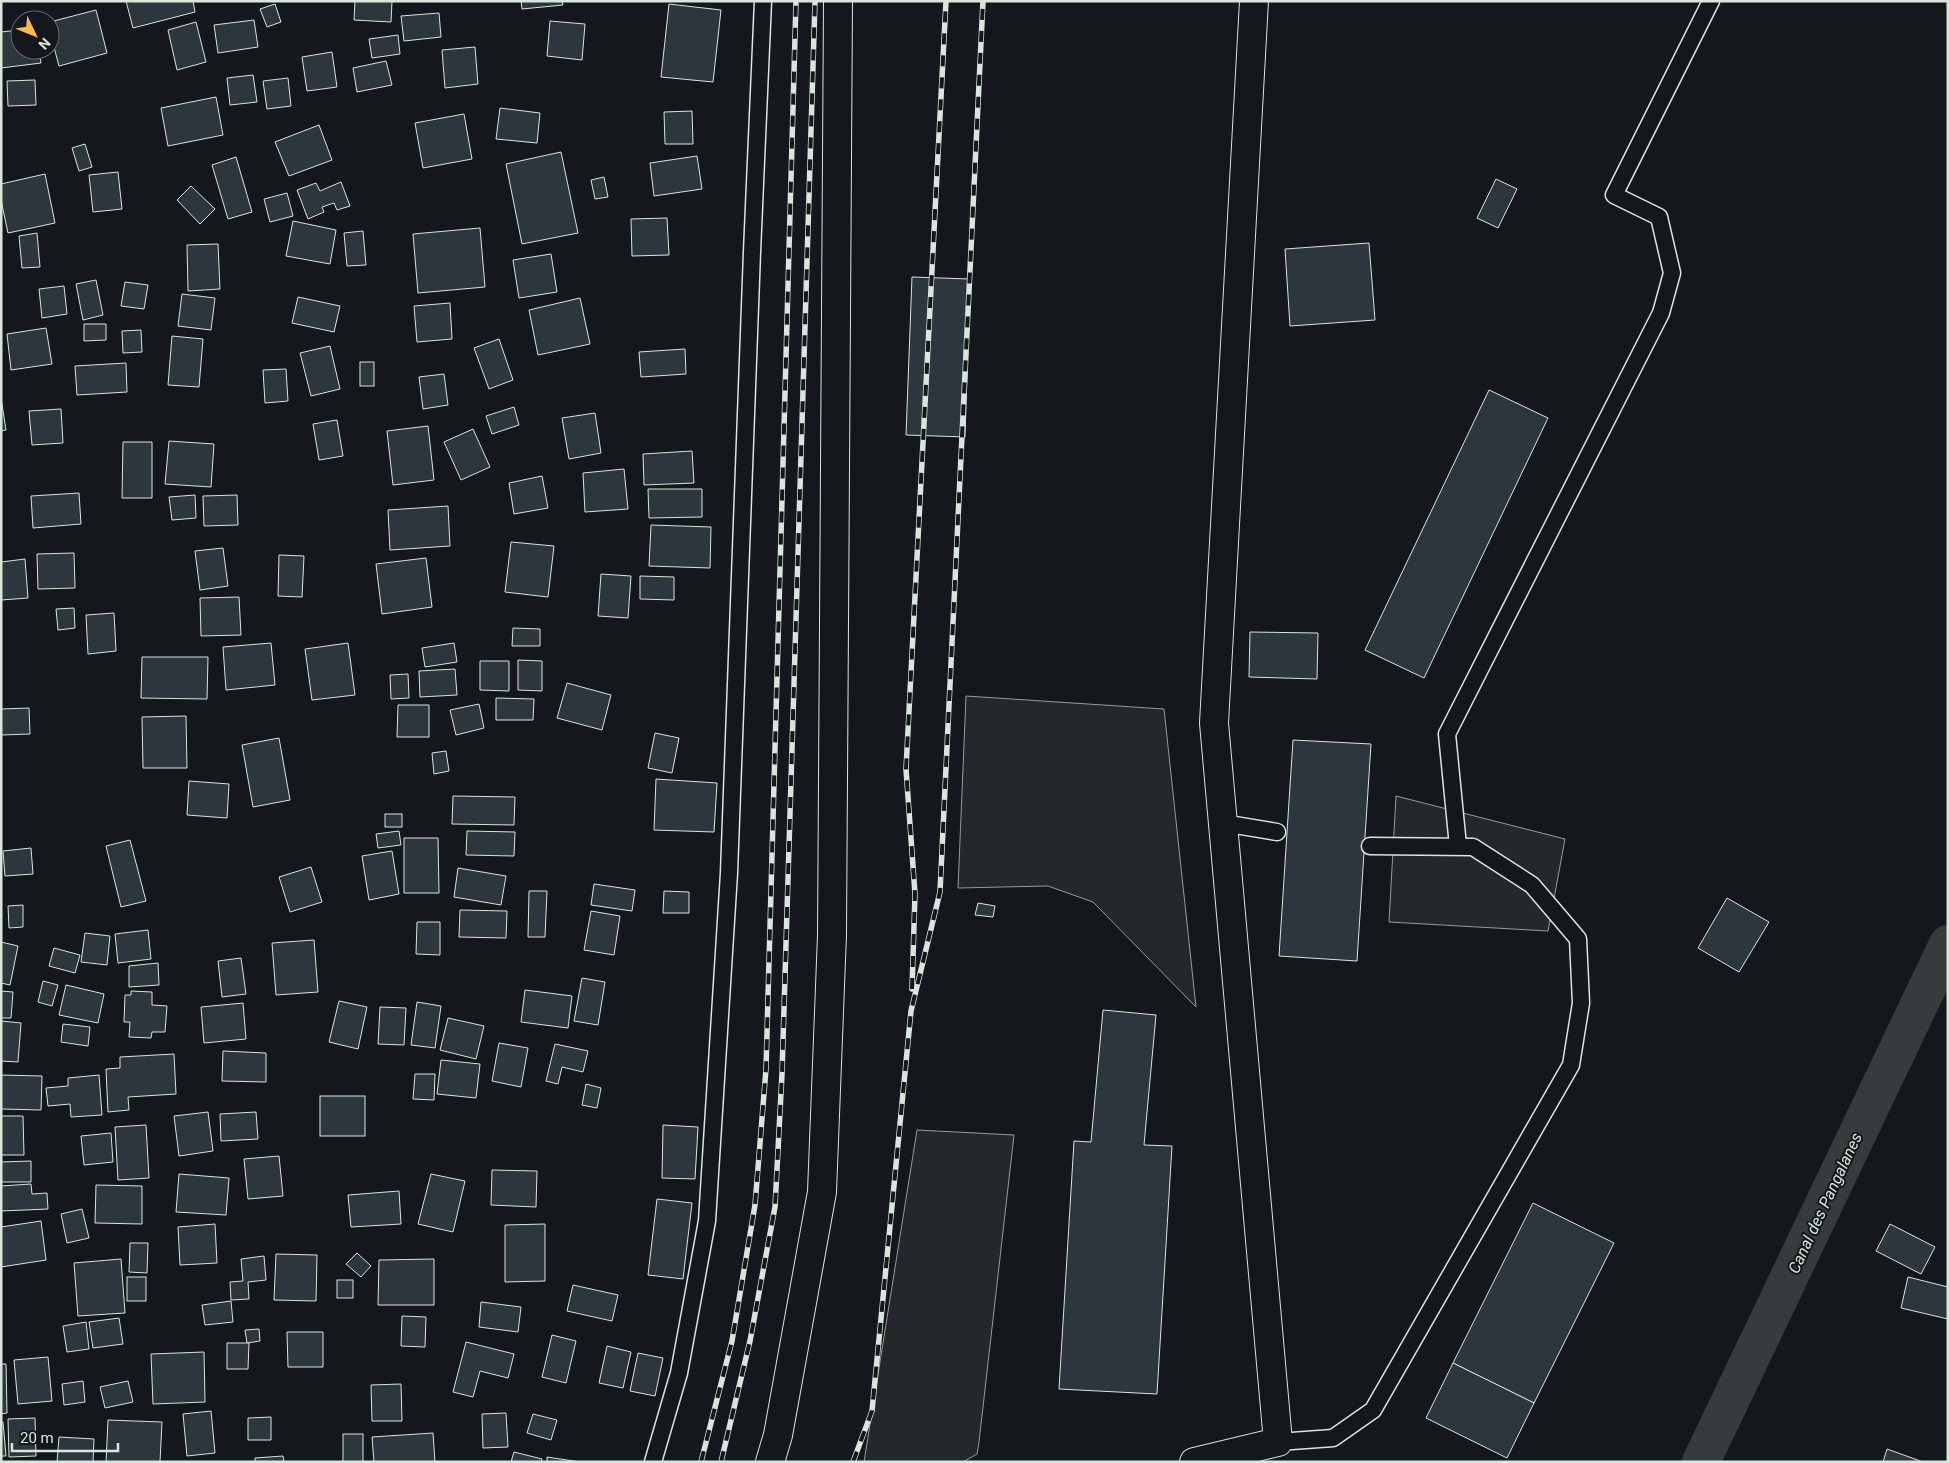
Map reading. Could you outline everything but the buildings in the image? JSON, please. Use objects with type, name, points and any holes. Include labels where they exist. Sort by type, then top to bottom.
[{"type":"street","points":[[770,1462],[778,1435],[822,1192],[832,935],[838,1]]},
{"type":"street","points":[[1194,1462],[1278,1442],[1214,723],[1254,1]]},
{"type":"lane","points":[[654,1462],[679,1373],[707,1221],[729,873],[763,1]]},
{"type":"lane","points":[[1458,846],[1447,734],[1661,312],[1672,273],[1659,217],[1614,195],[1711,1]]},
{"type":"lane","points":[[1223,823],[1277,832]]},
{"type":"lane","points":[[1278,1442],[1333,1438],[1373,1410],[1570,1065],[1581,1003],[1578,939],[1532,885],[1473,846],[1370,846]]},
{"type":"shaded area","points":[[966,696],[1164,709],[1196,1007],[1093,902],[1048,886],[958,888]]},
{"type":"shaded area","points":[[1396,796],[1565,839],[1548,931],[1389,922]]},
{"type":"shaded area","points":[[917,1130],[1014,1135],[979,1442],[977,1454],[963,1462],[864,1462]]},
{"type":"waterway","name":"Canal des Pangalanes","points":[[1701,1462],[1948,944]]},
{"type":"railway","points":[[701,1462],[732,1341],[755,1205],[766,1069],[796,1]]},
{"type":"railway","points":[[721,1462],[750,1341],[775,1207],[782,1074],[815,1]]},
{"type":"railway","points":[[912,989],[915,894],[906,769],[946,1]]},
{"type":"railway","points":[[853,1462],[872,1411],[911,1011],[940,892],[983,1]]}]
